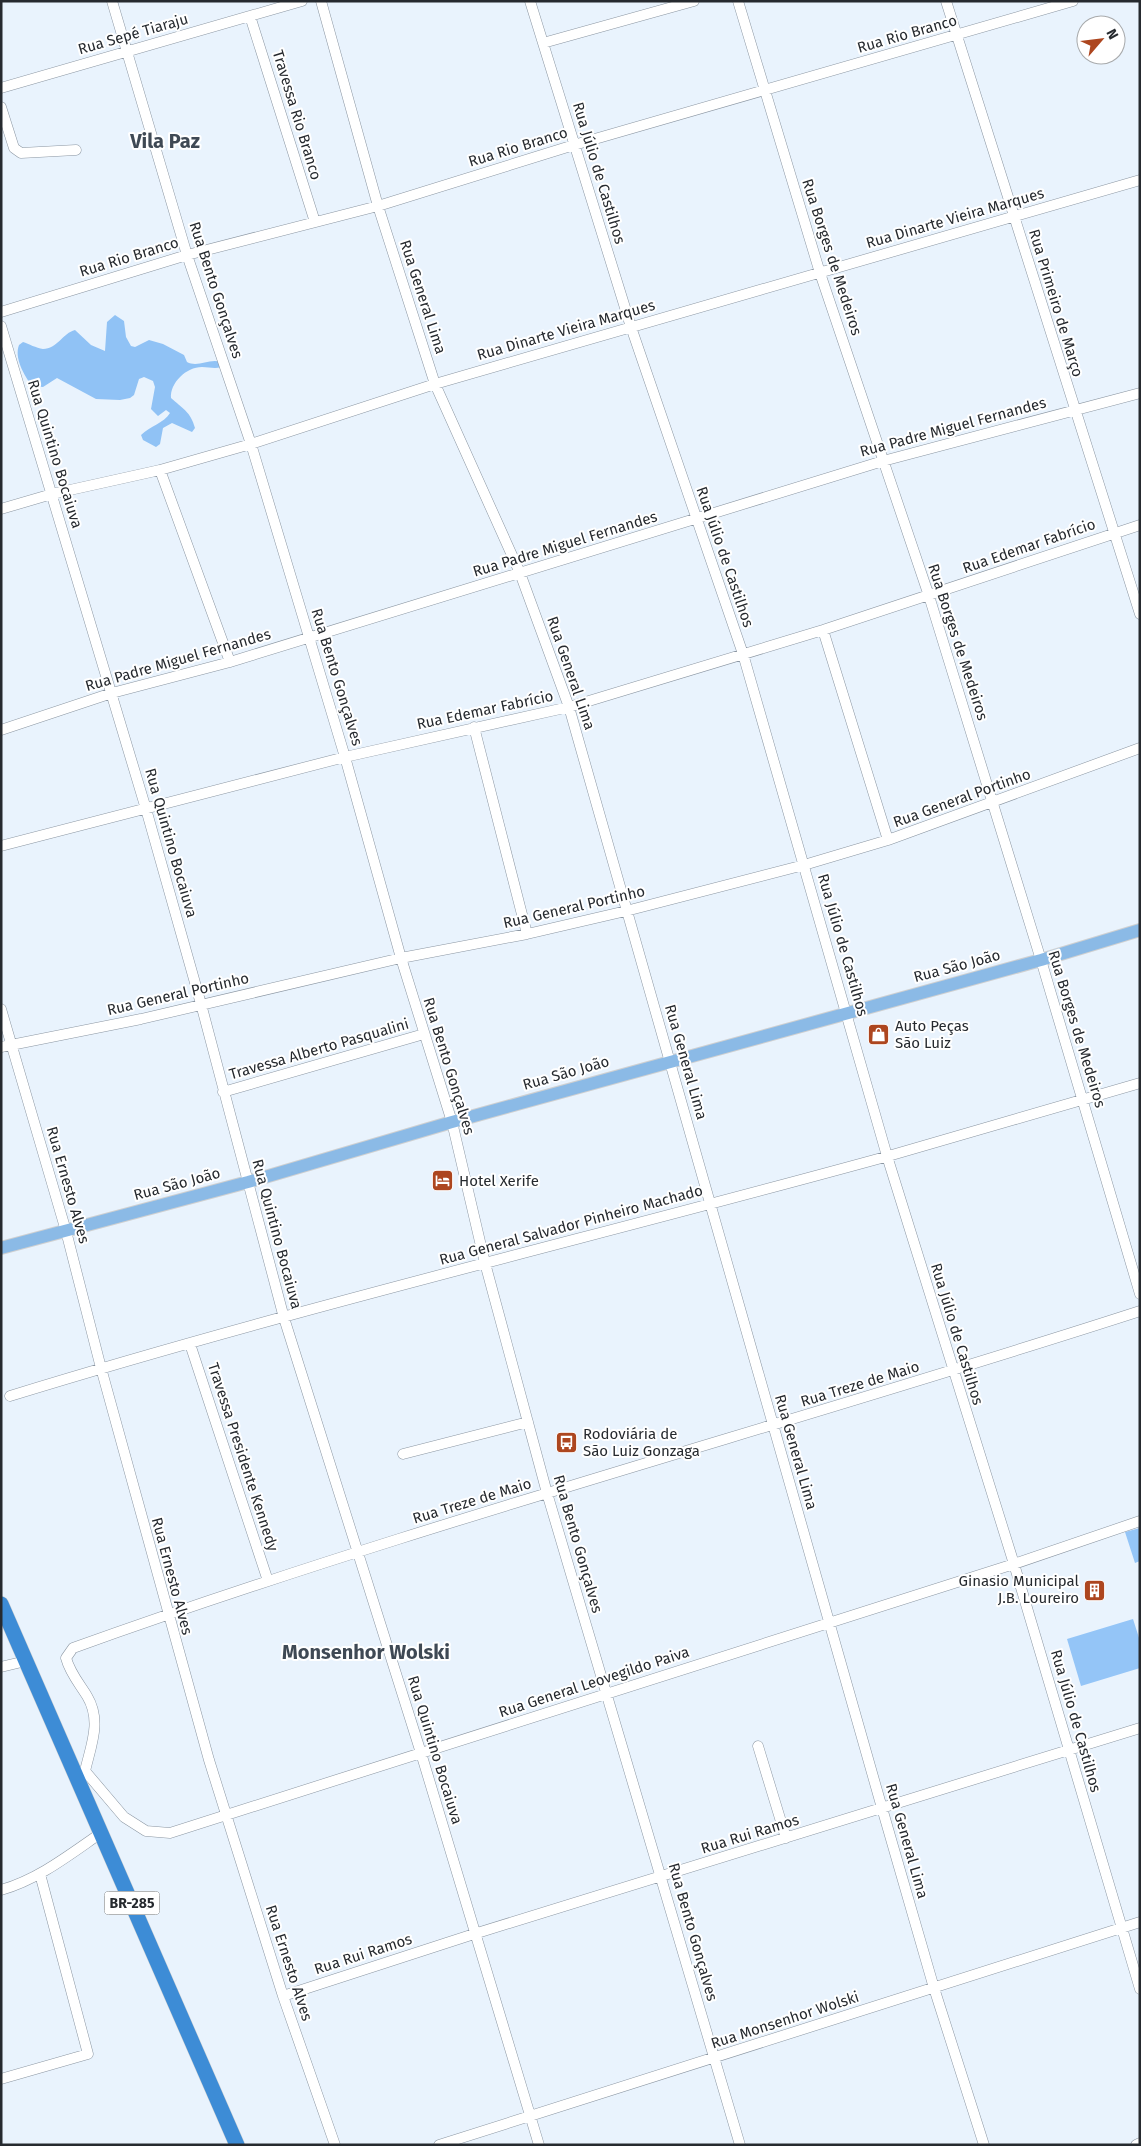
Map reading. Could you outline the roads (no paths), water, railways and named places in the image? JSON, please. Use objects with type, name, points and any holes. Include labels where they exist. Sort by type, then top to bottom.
[{"type":"highway","name":"BR-285","points":[[1,1604],[26,1661],[81,1773],[101,1833],[237,2145]]},
{"type":"main road","name":"Rua São João","points":[[1,1248],[248,1182],[670,1060],[1041,960],[1140,930]]},
{"type":"street","name":"Rua Bento Gonçalves","points":[[112,1],[187,255],[251,444],[345,756],[401,958],[452,1122],[485,1263],[547,1493],[740,2145]]},
{"type":"street","name":"Rua Sepé Tiaraju","points":[[1,88],[126,50],[302,1]]},
{"type":"street","name":"Rua General Lima","points":[[322,1],[378,206],[435,384],[520,573],[568,707],[934,1988],[984,2145]]},
{"type":"street","name":"Rua Júlio de Castilhos","points":[[530,1],[631,327],[743,654],[848,1012],[887,1156],[952,1372],[1014,1564],[1120,1928],[1140,1989]]},
{"type":"street","points":[[543,43],[694,1]]},
{"type":"street","name":"Rua Borges de Medeiros","points":[[738,1],[820,273],[929,596],[1041,960],[1140,1294]]},
{"type":"street","name":"Rua Primeiro de Março","points":[[946,1],[1140,614]]},
{"type":"street","name":"Rua Rio Branco","points":[[1,312],[187,255],[378,206],[574,145],[1073,1]]},
{"type":"street","name":"Travessa Rio Branco","points":[[250,16],[315,222]]},
{"type":"street","points":[[1,107],[14,148],[21,153],[76,150]]},
{"type":"street","name":"Rua Dinarte Vieira Marques","points":[[1,509],[52,494],[160,470],[251,444],[435,384],[1140,180]]},
{"type":"street","name":"Rua Quintino Bocaiuva","points":[[1,326],[146,809],[201,1004],[284,1318],[421,1753],[539,2145]]},
{"type":"street","name":"Rua Padre Miguel Fernandes","points":[[1,730],[112,693],[230,662],[883,461],[1140,393]]},
{"type":"street","points":[[160,470],[230,662]]},
{"type":"street","name":"Rua Edemar Fabrício","points":[[1,846],[345,756],[568,707],[823,630],[1140,525]]},
{"type":"street","points":[[823,630],[888,840]]},
{"type":"street","points":[[474,727],[527,934]]},
{"type":"street","name":"Rua General Portinho","points":[[7,1046],[401,958],[527,934],[626,911],[804,865],[888,840],[1140,748]]},
{"type":"street","name":"Rua Ernesto Alves","points":[[1,1009],[7,1046],[66,1230],[100,1368],[167,1614],[226,1815],[283,1996],[335,2145]]},
{"type":"street","name":"Travessa Alberto Pasqualini","points":[[223,1092],[424,1034]]},
{"type":"street","name":"Rua General Salvador Pinheiro Machado","points":[[10,1396],[100,1368],[887,1156],[1140,1083]]},
{"type":"street","name":"Rua Treze de Maio","points":[[81,1773],[96,1728],[95,1713],[88,1697],[69,1668],[66,1658],[73,1648],[167,1614],[358,1552],[547,1493],[952,1372],[1140,1311]]},
{"type":"street","name":"Travessa Presidente Kennedy","points":[[190,1344],[268,1581]]},
{"type":"street","points":[[403,1454],[528,1422]]},
{"type":"street","name":"Rua General Leovegildo Paiva","points":[[81,1773],[124,1818],[146,1831],[170,1833],[1014,1564],[1140,1521]]},
{"type":"street","points":[[1,1667],[26,1661]]},
{"type":"street","name":"Rua Rui Ramos","points":[[283,1996],[474,1934],[1140,1728]]},
{"type":"street","points":[[758,1746],[786,1838]]},
{"type":"street","points":[[1,1890],[22,1884],[40,1874],[101,1833]]},
{"type":"street","points":[[1,2079],[88,2054],[40,1874]]},
{"type":"street","name":"Rua Monsenhor Wolski","points":[[440,2145],[529,2115],[1140,1922]]},
{"type":"street","points":[[1136,2145],[1140,2143]]},
{"type":"place","name":"Auto Peças São Luiz","points":[[879,1035]]},
{"type":"place","name":"Hotel Xerife","points":[[443,1181]]},
{"type":"place","name":"Rodoviária de São Luiz Gonzaga","points":[[567,1443]]},
{"type":"place","name":"Ginasio Municipal J.B. Loureiro","points":[[1095,1590]]},
{"type":"district","name":"Vila Paz","points":[[165,141]]},
{"type":"district","name":"Monsenhor Wolski","points":[[366,1652]]}]
